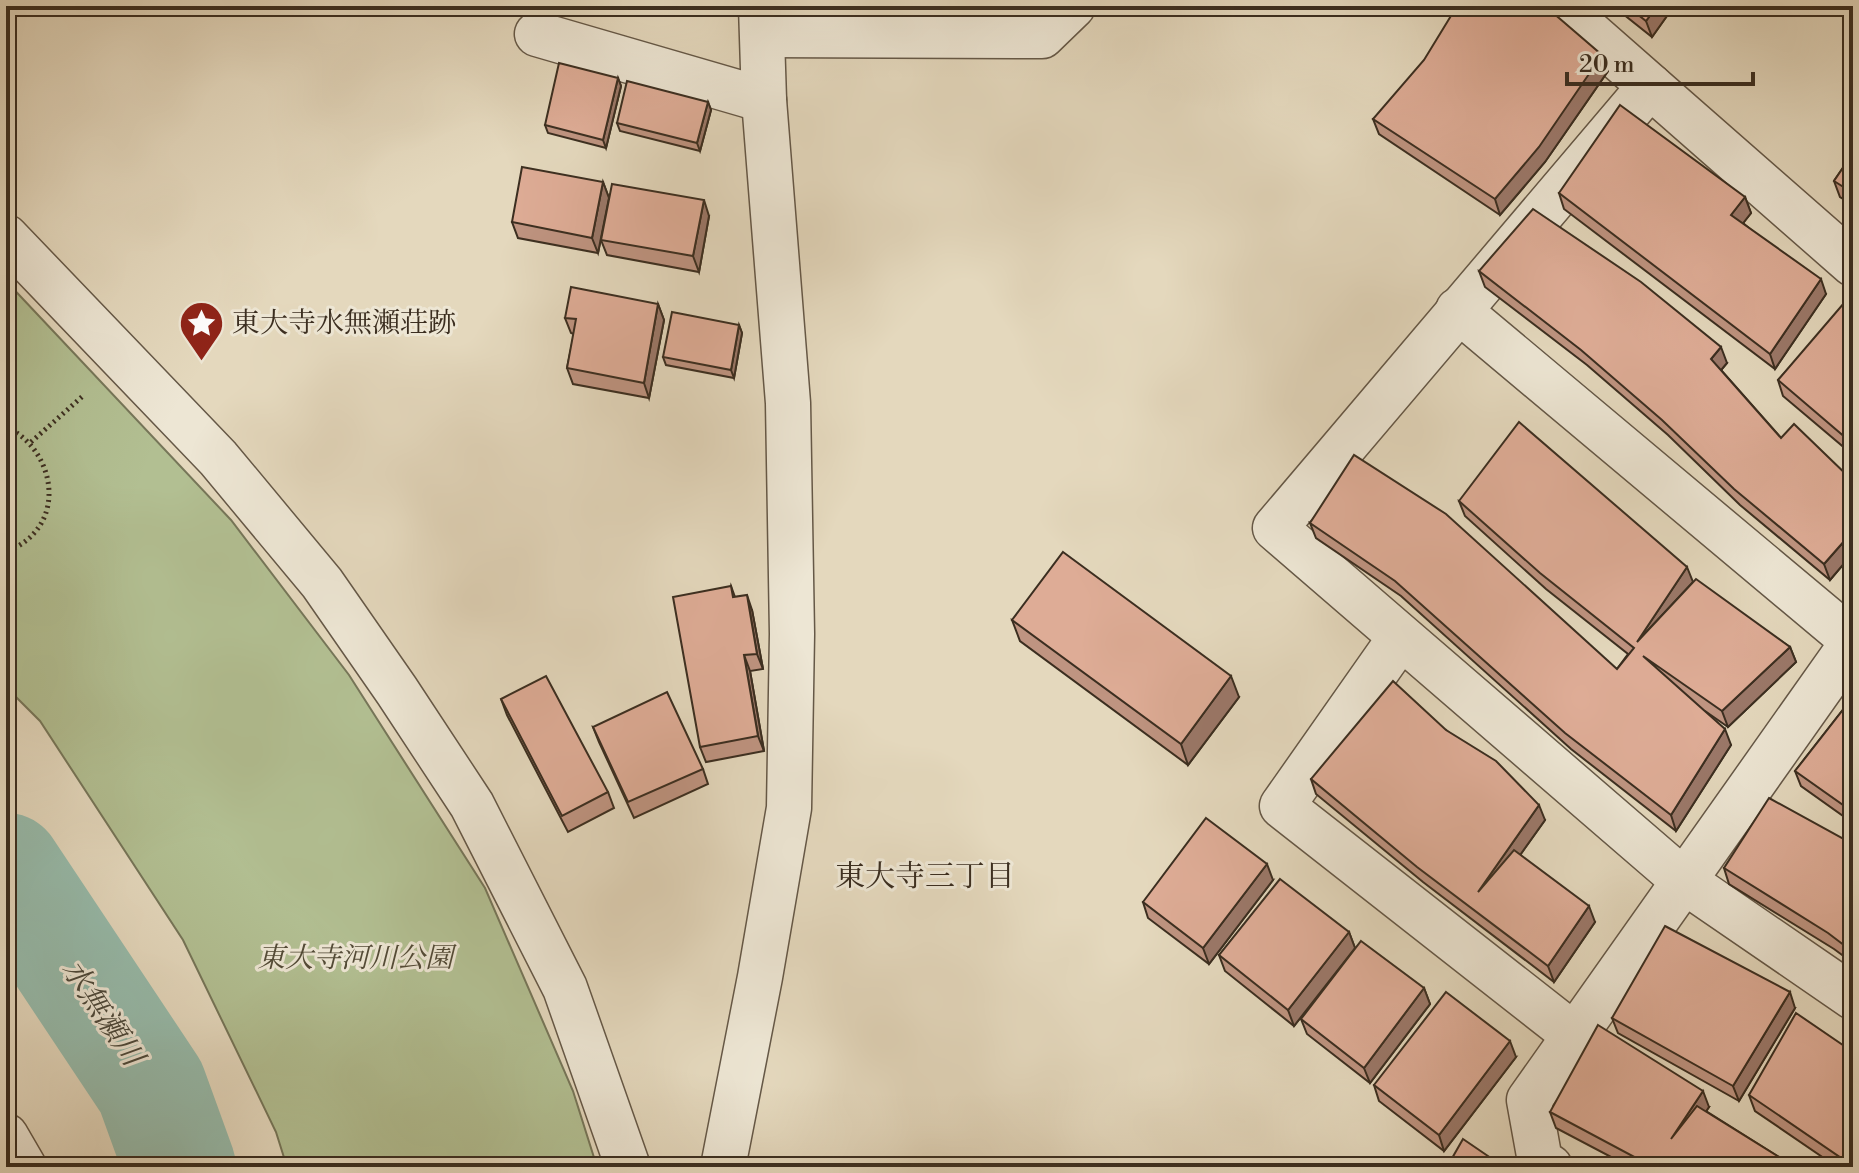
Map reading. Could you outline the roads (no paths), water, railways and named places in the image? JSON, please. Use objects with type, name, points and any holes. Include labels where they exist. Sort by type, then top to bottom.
[{"type":"street","points":[[723,1167],[789,808],[792,634],[788,403],[764,100],[762,20],[1042,36],[1073,6]]},
{"type":"street","points":[[1559,6],[1853,264]]},
{"type":"street","points":[[537,34],[764,100]]},
{"type":"street","points":[[1650,86],[1275,528],[1684,881],[1853,997]]},
{"type":"street","points":[[6,237],[218,458],[322,583],[397,691],[472,805],[565,988],[628,1167]]},
{"type":"street","points":[[1458,310],[1853,642],[1529,1100],[1540,1161],[1550,1167]]},
{"type":"street","points":[[1400,638],[1282,806],[1574,1035]]},
{"type":"street","points":[[6,1136],[24,1167]]},
{"type":"waterway","name":"水無瀬川","points":[[6,869],[151,1087],[180,1167]]},
{"type":"place","name":"東大寺水無瀬荘跡","points":[[201,362]]},
{"type":"district","name":"東大寺三丁目","points":[[925,877]]},
{"type":"park label","name":"東大寺河川公園","points":[[355,958]]}]
